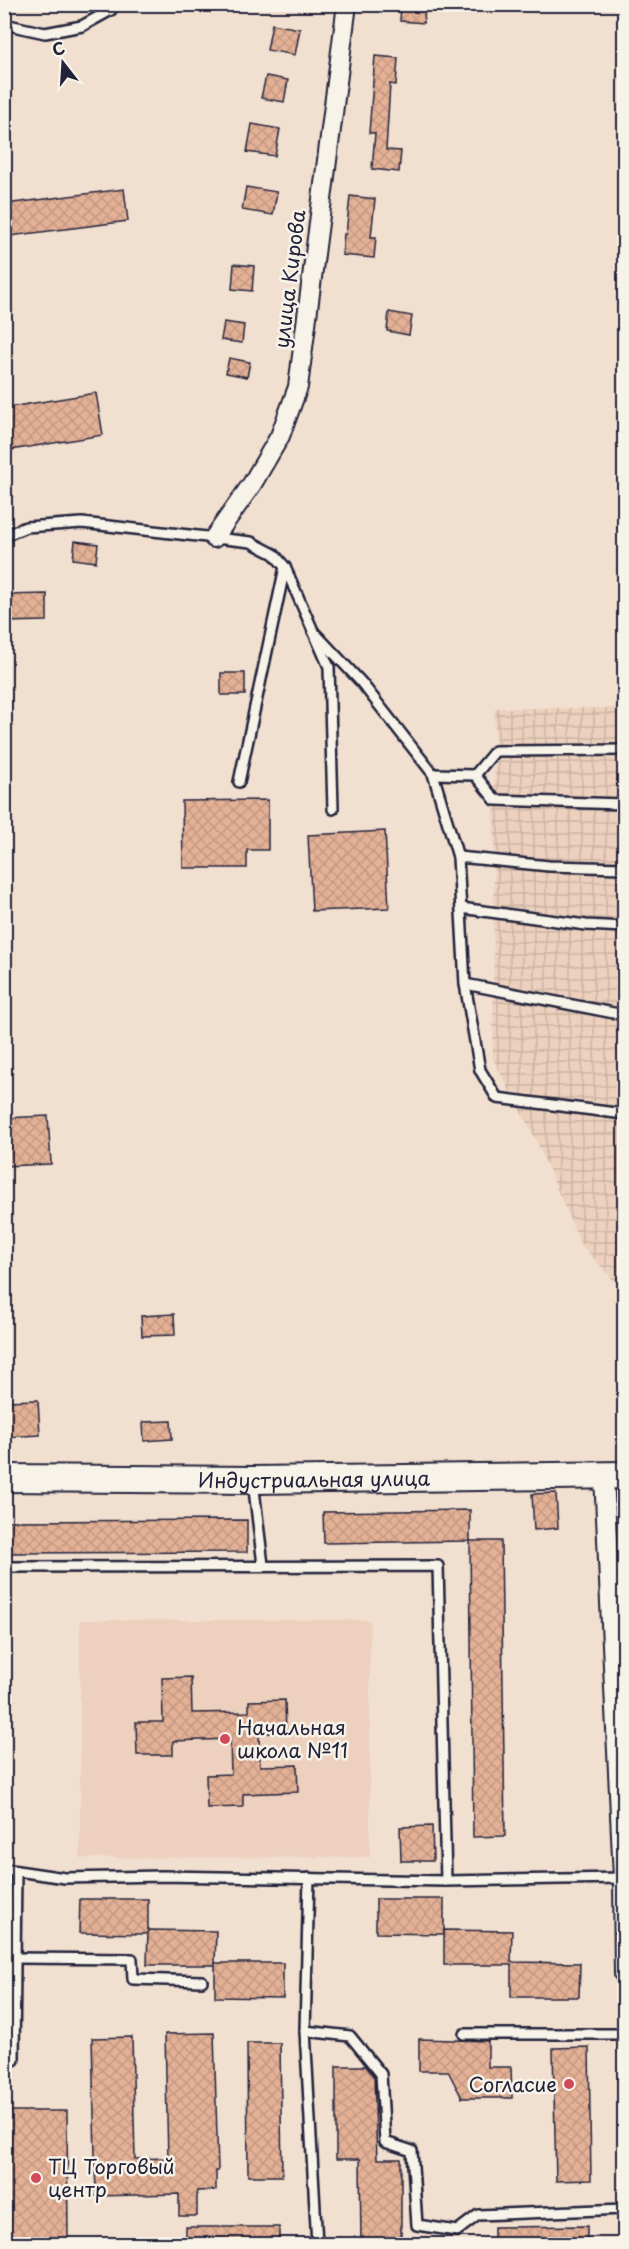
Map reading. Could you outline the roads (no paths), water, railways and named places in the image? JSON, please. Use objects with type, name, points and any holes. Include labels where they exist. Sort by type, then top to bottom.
[{"type":"street","name":"улица Кирова","points":[[214,538],[252,484],[280,436],[298,387],[347,4]]},
{"type":"street","name":"Индустриальная улица","points":[[4,1478],[253,1480],[614,1475]]},
{"type":"street","points":[[614,1475],[624,1974]]},
{"type":"lane","points":[[4,24],[45,33],[82,26],[111,10],[112,4]]},
{"type":"lane","points":[[4,536],[26,527],[82,523],[251,542],[274,554],[285,567],[329,667],[333,809]]},
{"type":"lane","points":[[239,782],[285,567]]},
{"type":"lane","points":[[313,631],[361,682],[433,774],[458,857],[465,984],[480,1070],[497,1098],[624,1114]]},
{"type":"lane","points":[[475,775],[495,751],[624,750]]},
{"type":"lane","points":[[433,774],[475,775],[495,800],[624,804]]},
{"type":"lane","points":[[458,857],[549,866],[624,868]]},
{"type":"lane","points":[[461,908],[586,925],[624,927]]},
{"type":"lane","points":[[465,984],[624,1015]]},
{"type":"lane","points":[[253,1480],[263,1565]]},
{"type":"lane","points":[[4,1567],[438,1566],[446,1881]]},
{"type":"lane","points":[[4,1869],[65,1878],[162,1876],[446,1881],[623,1878]]},
{"type":"lane","points":[[14,2060],[16,1871]]},
{"type":"lane","points":[[309,1878],[305,2031],[317,2244]]},
{"type":"lane","points":[[15,1958],[132,1959],[133,1979],[202,1981]]},
{"type":"lane","points":[[305,2031],[350,2036],[381,2074],[385,2142],[412,2151],[417,2225],[457,2231],[478,2215],[624,2209]]},
{"type":"lane","points":[[464,2034],[624,2034]]},
{"type":"place","name":"Начальная школа №11","points":[[225,1739]]},
{"type":"place","name":"Согласие","points":[[569,2084]]},
{"type":"place","name":"ТЦ Торговый центр","points":[[36,2178]]}]
